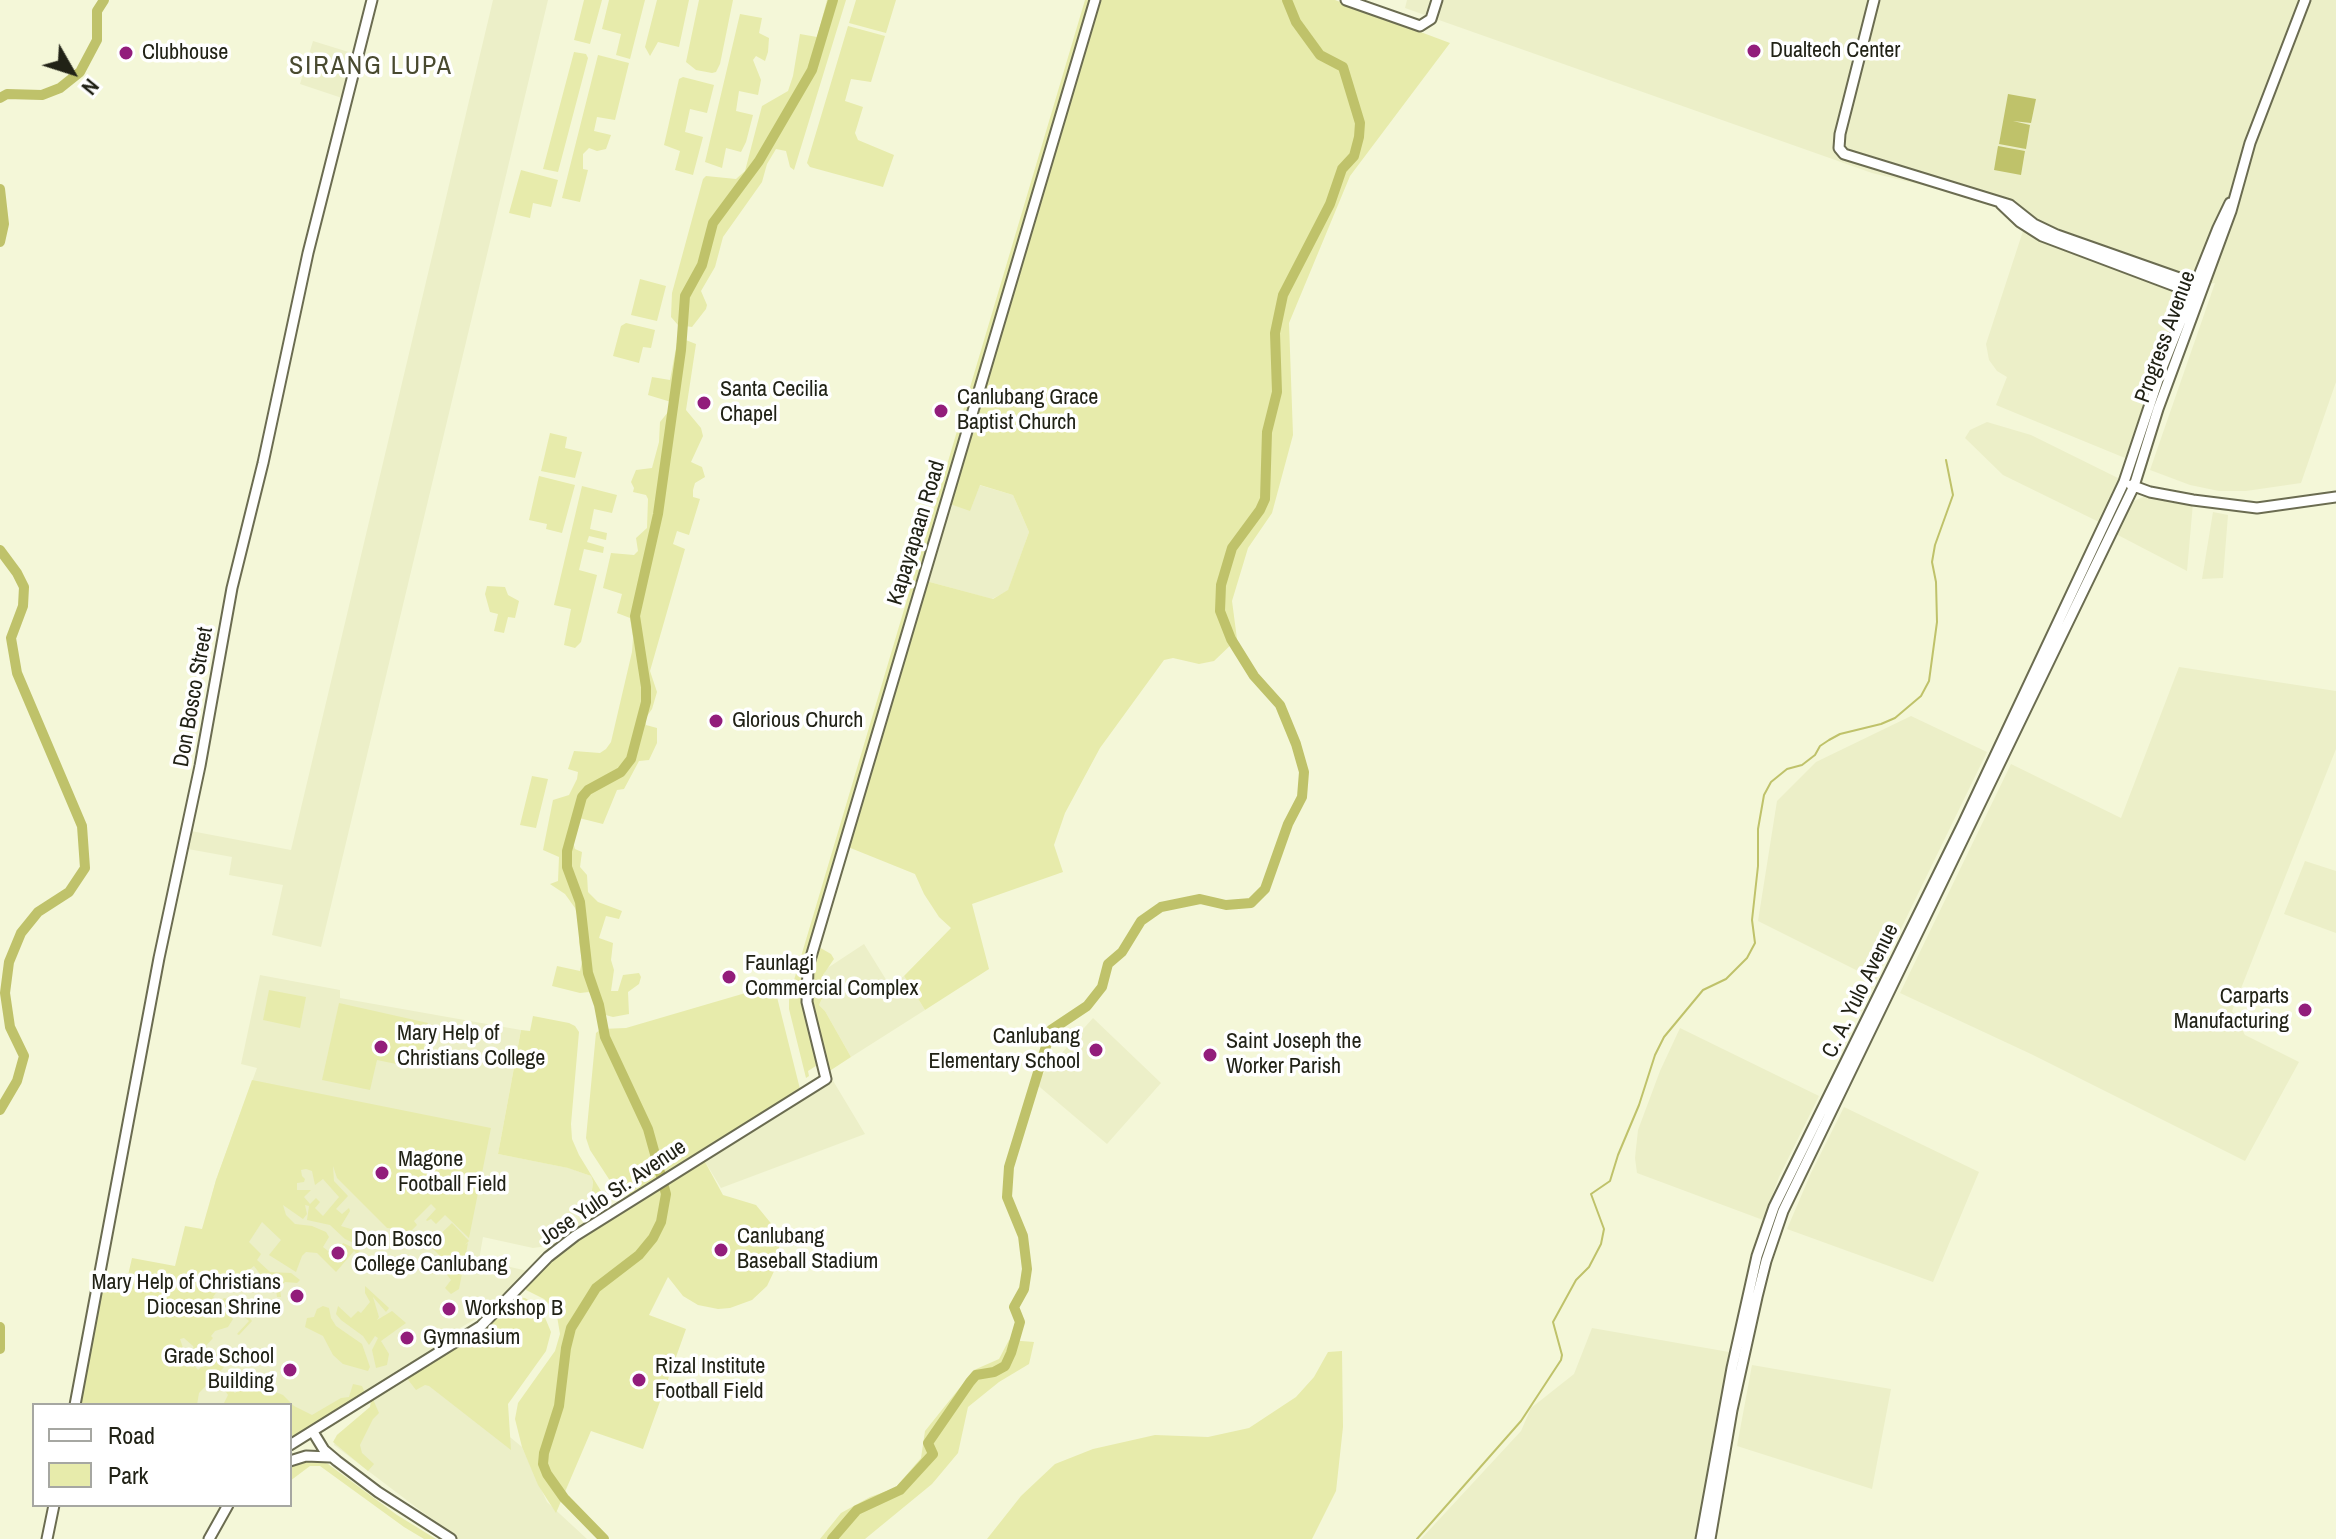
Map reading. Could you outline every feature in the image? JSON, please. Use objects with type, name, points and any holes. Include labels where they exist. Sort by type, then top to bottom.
[{"type":"street","name":"Don Bosco Street","points":[[75,1403],[232,588],[263,463],[308,253],[372,0]]},
{"type":"street","name":"Kapayapaan Road","points":[[826,1079],[807,1002],[808,967],[1095,0]]},
{"type":"street","points":[[1346,0],[1418,26],[1426,24],[1435,5]]},
{"type":"street","points":[[1874,0],[1840,134],[1839,148],[1849,157],[2010,205],[2034,224],[2057,235],[2197,290]]},
{"type":"street","name":"Progress Avenue","points":[[2129,484],[2158,409],[2197,290],[2231,211],[2250,143],[2305,0]]},
{"type":"street","points":[[2129,484],[2193,500],[2257,508],[2336,497]]},
{"type":"street","name":"C. A. Yulo Avenue","points":[[1701,1539],[1732,1368],[1757,1256],[1774,1207],[1846,1071],[2129,484]]},
{"type":"street","name":"C. A. Yulo Avenue","points":[[1710,1539],[1732,1410],[1766,1261],[1783,1211],[1846,1071]]},
{"type":"street","name":"Jose Yulo Sr. Avenue","points":[[292,1445],[477,1329],[559,1247],[826,1079]]},
{"type":"street","points":[[313,1432],[324,1450],[337,1461],[378,1492],[451,1539]]},
{"type":"street","points":[[292,1460],[313,1455],[337,1461]]},
{"type":"street","points":[[47,1539],[54,1507]]},
{"type":"street","points":[[209,1539],[227,1507]]},
{"type":"shaded area","points":[[493,0],[548,0],[321,947],[272,935],[283,885],[229,875],[232,857],[188,849],[191,831],[291,850]]},
{"type":"shaded area","points":[[1407,0],[2336,0],[2336,382],[2301,483],[2246,491],[2219,491],[2190,485],[2150,470],[2215,283],[2184,287],[2125,458],[1996,405],[2007,377],[1997,371],[1989,360],[1986,344],[2023,231],[2007,209],[1976,198],[1872,173],[1405,8]]},
{"type":"shaded area","points":[[313,41],[355,54],[342,98],[300,84]]},
{"type":"shaded area","points":[[2008,94],[2036,99],[2031,123],[2013,121],[2030,125],[2026,149],[1999,144]]},
{"type":"shaded area","points":[[1998,146],[2025,151],[2021,175],[1994,170]]},
{"type":"shaded area","points":[[1987,422],[2031,435],[2120,479],[2099,522],[2003,475],[1965,438],[1970,430]]},
{"type":"shaded area","points":[[979,485],[1013,495],[1029,532],[1008,591],[992,599],[926,581],[950,504]]},
{"type":"shaded area","points":[[2145,496],[2193,503],[2187,571],[2114,533],[2132,502]]},
{"type":"shaded area","points":[[2213,512],[2228,515],[2223,578],[2202,579]]},
{"type":"shaded area","points":[[2179,667],[2336,691],[2336,749],[2232,1011],[2245,1035],[2299,1062],[2245,1161],[2031,1054],[1900,993],[2011,764],[2121,818]]},
{"type":"shaded area","points":[[1911,716],[1987,752],[1876,980],[1758,921],[1777,801],[1816,762]]},
{"type":"shaded area","points":[[2305,861],[2336,871],[2336,933],[2284,914]]},
{"type":"shaded area","points":[[864,944],[890,986],[904,976],[925,1010],[851,1057],[819,1005],[827,990],[823,976],[826,969]]},
{"type":"shaded area","name":"Don Bosco College Canlubang","points":[[260,975],[340,990],[340,998],[521,1030],[498,1154],[569,1168],[591,1176],[593,1182],[587,1222],[547,1246],[533,1248],[483,1237],[479,1260],[528,1271],[479,1317],[439,1340],[439,1346],[292,1439],[292,1403],[159,1403],[216,1180],[257,1068],[241,1064]]},
{"type":"shaded area","name":"Canlubang Elementary School","points":[[1093,1018],[1161,1083],[1107,1144],[1035,1083]]},
{"type":"shaded area","points":[[1680,1028],[1819,1096],[1779,1177],[1763,1220],[1637,1173],[1638,1130]]},
{"type":"shaded area","points":[[832,1079],[865,1134],[721,1188],[704,1160]]},
{"type":"shaded area","points":[[1844,1107],[1979,1172],[1933,1282],[1787,1229]]},
{"type":"shaded area","points":[[1592,1328],[1729,1352],[1695,1539],[1421,1539],[1521,1431],[1531,1408],[1574,1374]]},
{"type":"shaded area","points":[[423,1365],[522,1447],[547,1502],[587,1539],[458,1539],[334,1445],[337,1435],[370,1407],[372,1398]]},
{"type":"shaded area","points":[[1752,1365],[1891,1389],[1872,1489],[1737,1446]]},
{"type":"green space","points":[[584,0],[602,0],[590,44],[574,40]]},
{"type":"green space","points":[[609,0],[645,0],[630,59],[616,55],[621,34],[602,29]]},
{"type":"green space","points":[[657,0],[689,0],[679,47],[658,42],[650,56],[645,47]]},
{"type":"green space","points":[[699,0],[733,0],[720,64],[712,73],[696,70],[686,62]]},
{"type":"green space","points":[[827,0],[846,0],[794,170],[790,167],[786,151],[776,149],[767,164],[762,182],[723,237],[715,267],[701,291],[706,309],[692,327],[678,325],[671,317],[672,293],[703,179],[706,176],[736,179],[745,171],[762,106],[788,91],[800,34],[817,37]]},
{"type":"green space","points":[[856,0],[896,0],[886,33],[849,23]]},
{"type":"green space","points":[[1085,0],[1091,0],[804,965],[804,1002],[819,1064],[808,1071],[806,1078],[789,1009],[789,997]]},
{"type":"green space","points":[[1100,0],[1335,0],[1450,43],[1350,176],[1289,323],[1293,435],[1272,513],[1248,548],[1232,601],[1237,639],[1214,661],[1199,664],[1173,658],[1164,660],[1100,748],[1065,813],[1054,845],[1063,872],[972,904],[989,969],[925,1010],[904,976],[951,928],[939,917],[915,874],[848,847],[926,581],[993,599],[1008,590],[1029,532],[1013,495],[980,485],[970,511],[950,504]]},
{"type":"green space","points":[[740,14],[762,18],[759,33],[769,38],[768,52],[765,61],[756,56],[753,60],[761,80],[758,95],[739,91],[736,111],[753,115],[746,142],[741,152],[726,148],[722,168],[705,162]]},
{"type":"green space","points":[[848,26],[885,36],[871,82],[851,79],[845,101],[863,107],[855,133],[858,140],[894,155],[883,187],[810,167],[807,163]]},
{"type":"green space","points":[[574,52],[586,54],[588,58],[558,172],[543,169]]},
{"type":"green space","points":[[598,55],[629,63],[615,120],[597,117],[594,131],[611,135],[606,149],[597,151],[589,148],[583,154],[583,169],[588,170],[580,202],[562,198]]},
{"type":"green space","points":[[683,77],[714,85],[707,113],[690,109],[685,132],[703,137],[693,175],[675,170],[680,151],[664,145],[679,79]]},
{"type":"green space","points":[[521,170],[558,180],[551,207],[533,203],[530,218],[509,213]]},
{"type":"green space","points":[[640,279],[666,286],[657,321],[631,315]]},
{"type":"green space","points":[[626,323],[655,330],[651,348],[643,347],[639,363],[613,356],[621,326]]},
{"type":"green space","points":[[678,337],[696,344],[686,410],[701,428],[703,436],[691,462],[702,467],[705,477],[695,483],[693,490],[693,497],[700,499],[689,535],[677,531],[673,544],[685,549],[650,671],[657,692],[645,719],[646,725],[657,728],[657,743],[649,760],[639,761],[624,789],[617,790],[603,824],[579,818],[572,839],[575,849],[582,852],[580,867],[587,875],[588,892],[598,902],[622,911],[619,919],[606,916],[599,938],[613,943],[611,991],[618,991],[623,975],[639,973],[641,977],[639,984],[628,992],[629,1014],[613,1017],[598,1013],[589,992],[580,993],[552,986],[557,966],[580,971],[581,926],[575,908],[565,894],[550,884],[558,881],[559,857],[543,850],[553,800],[569,795],[577,779],[578,772],[568,769],[574,751],[600,753],[611,742],[633,638],[630,618],[617,613],[622,594],[603,588],[611,553],[634,555],[638,551],[636,538],[647,528],[648,499],[646,495],[633,492],[631,482],[636,470],[652,468],[659,442],[660,422],[671,402],[648,395],[652,377],[670,380]]},
{"type":"green space","points":[[550,433],[567,437],[565,448],[582,452],[575,478],[541,471]]},
{"type":"green space","points":[[539,476],[575,485],[562,533],[546,529],[547,524],[529,520]]},
{"type":"green space","points":[[582,486],[617,495],[612,513],[594,509],[590,529],[607,533],[606,540],[589,536],[587,542],[604,547],[603,553],[584,549],[579,570],[597,575],[581,642],[575,648],[564,645],[571,609],[554,605]]},
{"type":"green space","points":[[487,586],[505,587],[508,595],[519,601],[515,618],[508,617],[504,633],[494,631],[498,614],[490,612],[485,594]]},
{"type":"green space","points":[[532,776],[548,779],[536,828],[520,825]]},
{"type":"green space","points":[[817,946],[834,959],[823,975],[828,987],[819,1005],[851,1057],[828,1072],[812,1011],[809,982]]},
{"type":"green space","points":[[766,987],[772,989],[777,997],[800,1089],[630,1195],[620,1196],[590,1150],[586,1138],[596,1033],[601,1029],[626,1028]]},
{"type":"green space","points":[[269,990],[306,997],[300,1028],[263,1020]]},
{"type":"green space","points":[[339,1003],[428,1023],[420,1069],[377,1060],[370,1090],[322,1080]]},
{"type":"green space","points":[[533,1016],[569,1023],[579,1032],[572,1139],[604,1196],[590,1206],[591,1176],[568,1168],[498,1154],[521,1030],[530,1031]]},
{"type":"green space","points":[[252,1080],[491,1128],[469,1238],[445,1215],[436,1224],[431,1219],[427,1221],[436,1209],[431,1204],[414,1221],[417,1225],[407,1235],[399,1229],[387,1228],[337,1178],[333,1166],[334,1181],[348,1196],[336,1209],[342,1214],[349,1208],[350,1211],[341,1226],[354,1230],[367,1242],[362,1247],[345,1239],[330,1225],[307,1220],[309,1206],[305,1205],[307,1214],[303,1219],[283,1205],[286,1215],[295,1224],[326,1232],[329,1237],[323,1247],[333,1255],[337,1255],[343,1243],[360,1251],[357,1254],[354,1251],[336,1272],[317,1253],[306,1252],[296,1272],[269,1255],[281,1240],[262,1222],[249,1242],[261,1254],[257,1260],[270,1272],[291,1273],[300,1280],[297,1283],[285,1282],[280,1287],[281,1297],[277,1297],[276,1290],[272,1290],[254,1266],[246,1272],[253,1283],[246,1292],[228,1276],[213,1297],[220,1303],[224,1298],[236,1301],[247,1298],[246,1303],[241,1303],[252,1321],[237,1334],[249,1321],[236,1309],[229,1314],[233,1319],[228,1327],[215,1331],[211,1336],[213,1338],[197,1356],[193,1346],[184,1338],[180,1339],[185,1354],[198,1370],[223,1345],[229,1346],[233,1353],[199,1393],[197,1403],[78,1403],[104,1279],[126,1284],[132,1258],[175,1266],[185,1226],[202,1229]],"holes":[[[301,1170],[312,1171],[315,1185],[323,1179],[339,1197],[323,1216],[315,1208],[320,1202],[316,1198],[310,1204],[304,1197],[311,1190],[297,1190],[297,1183],[305,1179]]]},
{"type":"green space","points":[[704,1160],[723,1195],[756,1205],[774,1227],[779,1247],[778,1263],[767,1286],[752,1300],[730,1308],[698,1305],[683,1296],[668,1277],[649,1315],[686,1329],[643,1449],[591,1431],[556,1513],[538,1485],[522,1447],[515,1419],[518,1403],[555,1351],[560,1334],[557,1316],[551,1306],[526,1290],[526,1285],[570,1244]]},
{"type":"green space","points":[[452,1223],[469,1241],[465,1245],[468,1243],[459,1289],[451,1294],[445,1288],[451,1280],[442,1268],[447,1263],[429,1245]]},
{"type":"green space","points":[[365,1286],[389,1308],[386,1312],[373,1297],[379,1317],[377,1320],[392,1311],[406,1323],[381,1341],[389,1354],[387,1365],[376,1368],[372,1350],[378,1338],[375,1336],[369,1345],[363,1336],[336,1314],[338,1306],[351,1318],[358,1311],[361,1313],[370,1302]]},
{"type":"green space","points":[[516,1297],[525,1298],[541,1308],[551,1332],[546,1351],[508,1404],[511,1450],[429,1386],[416,1390],[406,1377],[482,1328]]},
{"type":"green space","points":[[323,1306],[329,1308],[336,1326],[362,1344],[370,1367],[368,1371],[343,1364],[333,1355],[323,1336],[305,1327],[307,1318],[314,1317],[317,1309]]},
{"type":"green space","points":[[1009,1340],[1034,1342],[1029,1364],[999,1382],[968,1407],[958,1453],[932,1484],[865,1539],[820,1539],[841,1513],[895,1488],[921,1458],[925,1431],[974,1370],[999,1359]]},
{"type":"green space","points":[[1342,1351],[1343,1427],[1336,1491],[1312,1539],[987,1539],[1021,1496],[1055,1464],[1093,1449],[1155,1435],[1208,1437],[1249,1428],[1296,1397],[1314,1377],[1328,1352]]},
{"type":"green space","points":[[266,1376],[272,1382],[265,1392],[267,1395],[273,1391],[291,1403],[224,1403],[230,1388],[235,1393],[241,1388],[236,1382],[240,1379]]},
{"type":"green space","points":[[353,1384],[362,1386],[365,1393],[292,1439],[292,1404],[312,1415],[341,1398],[349,1397]]},
{"type":"green space","points":[[372,1397],[379,1413],[360,1445],[362,1453],[374,1464],[368,1471],[333,1442],[370,1407]]},
{"type":"green space","points":[[306,1459],[328,1464],[397,1515],[436,1539],[424,1539],[404,1527],[320,1466],[310,1466],[292,1480],[292,1465]]},
{"type":"waterway","points":[[0,98],[7,94],[42,95],[60,88],[80,72],[97,40],[97,11],[104,0]]},
{"type":"waterway","points":[[604,1539],[564,1498],[547,1474],[543,1464],[544,1453],[559,1406],[571,1328],[596,1288],[639,1255],[653,1238],[661,1222],[666,1194],[648,1129],[605,1037],[599,1005],[588,973],[580,902],[567,867],[567,851],[582,797],[588,790],[621,772],[631,759],[646,702],[635,616],[658,514],[681,350],[685,296],[702,265],[713,223],[759,161],[812,70],[833,0]]},
{"type":"waterway","points":[[832,1539],[857,1510],[900,1490],[933,1454],[928,1443],[970,1382],[976,1375],[994,1372],[1005,1366],[1011,1353],[1020,1322],[1014,1307],[1024,1289],[1027,1269],[1023,1236],[1007,1197],[1009,1167],[1051,1030],[1087,1006],[1102,987],[1108,964],[1122,952],[1141,921],[1161,907],[1200,899],[1226,905],[1251,903],[1265,889],[1288,824],[1302,797],[1304,772],[1280,705],[1254,676],[1231,639],[1220,611],[1221,585],[1232,548],[1265,499],[1267,432],[1277,392],[1275,333],[1283,295],[1330,204],[1342,169],[1354,156],[1359,137],[1360,123],[1343,67],[1320,55],[1296,22],[1287,0]]},
{"type":"waterway","points":[[0,189],[4,224],[0,242]]},
{"type":"waterway","points":[[1417,1539],[1521,1421],[1561,1360],[1553,1322],[1576,1280],[1589,1267],[1601,1244],[1604,1229],[1591,1194],[1610,1181],[1655,1055],[1664,1037],[1703,990],[1726,979],[1747,958],[1755,943],[1752,920],[1758,866],[1758,829],[1764,795],[1771,782],[1787,769],[1802,765],[1815,755],[1820,746],[1840,734],[1895,718],[1921,696],[1929,681],[1937,622],[1932,562],[1953,495],[1946,460]]},
{"type":"waterway","points":[[0,550],[24,587],[23,606],[11,638],[17,673],[82,826],[85,868],[69,892],[38,912],[21,933],[9,962],[5,993],[10,1027],[24,1056],[17,1081],[0,1110]]},
{"type":"waterway","points":[[0,1327],[0,1349]]},
{"type":"place","name":"Dualtech Center","points":[[1754,51]]},
{"type":"place","name":"Clubhouse","points":[[126,53]]},
{"type":"place","name":"Santa Cecilia Chapel","points":[[704,403]]},
{"type":"place","name":"Canlubang Grace Baptist Church","points":[[941,411]]},
{"type":"place","name":"Glorious Church","points":[[716,721]]},
{"type":"place","name":"Faunlagi Commercial Complex","points":[[729,977]]},
{"type":"place","name":"Carparts Manufacturing","points":[[2305,1010]]},
{"type":"place","name":"Mary Help of Christians College","points":[[381,1047]]},
{"type":"place","name":"Canlubang Elementary School","points":[[1096,1050]]},
{"type":"place","name":"Saint Joseph the Worker Parish","points":[[1210,1055]]},
{"type":"place","name":"Magone Football Field","points":[[382,1173]]},
{"type":"place","name":"Canlubang Baseball Stadium","points":[[721,1250]]},
{"type":"place","name":"Don Bosco College Canlubang","points":[[338,1253]]},
{"type":"place","name":"Mary Help of Christians Diocesan Shrine","points":[[297,1296]]},
{"type":"place","name":"Workshop B","points":[[449,1309]]},
{"type":"place","name":"Gymnasium","points":[[407,1338]]},
{"type":"place","name":"Grade School Building","points":[[290,1370]]},
{"type":"place","name":"Rizal Institute Football Field","points":[[639,1380]]},
{"type":"district","name":"SIRANG LUPA","points":[[371,67]]}]
